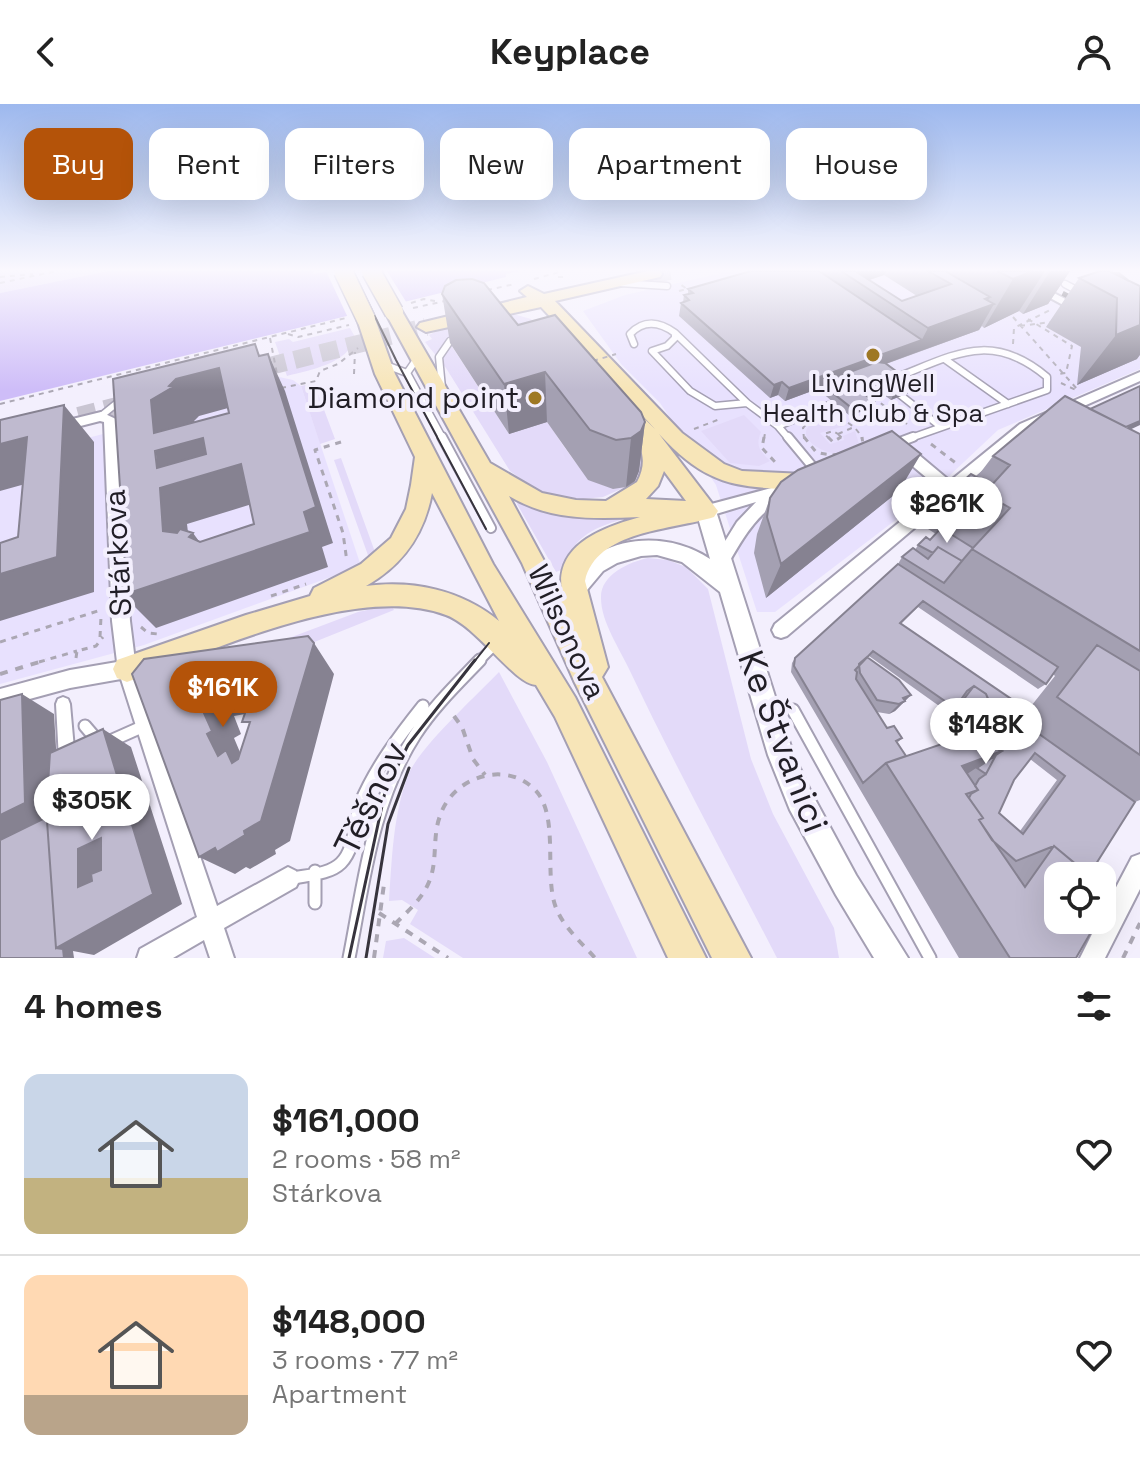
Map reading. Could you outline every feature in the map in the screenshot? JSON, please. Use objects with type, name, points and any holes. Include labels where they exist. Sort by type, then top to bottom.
[{"type":"main road","name":"Wilsonova","points":[[354,311],[484,571],[565,707],[687,958]]},
{"type":"main road","name":"Wilsonova","points":[[407,311],[419,355],[534,561],[606,716],[732,958]]},
{"type":"main road","points":[[410,314],[427,311]]},
{"type":"main road","points":[[544,311],[581,365],[650,437],[706,511]]},
{"type":"main road","points":[[551,311],[683,434],[716,470],[730,477],[819,476]]},
{"type":"main road","points":[[569,311],[575,335]]},
{"type":"main road","points":[[683,434],[706,511]]},
{"type":"main road","points":[[597,509],[624,501],[646,487],[654,467],[650,437]]},
{"type":"main road","points":[[127,669],[285,615],[356,582],[383,563],[401,545],[414,525],[422,497],[426,457]]},
{"type":"main road","points":[[479,464],[539,502],[567,508],[669,507],[706,511]]},
{"type":"main road","points":[[606,716],[574,590],[574,568],[585,552],[601,540],[706,511]]},
{"type":"main road","points":[[356,582],[424,595],[457,607],[481,621],[565,707]]},
{"type":"street","points":[[1082,311],[1092,316]]},
{"type":"street","points":[[781,630],[1025,427],[1140,376]]},
{"type":"street","points":[[42,431],[101,416]]},
{"type":"street","name":"Stárkova","points":[[101,416],[111,420],[121,621],[127,669],[212,923]]},
{"type":"street","points":[[890,446],[950,489]]},
{"type":"street","points":[[706,511],[819,476]]},
{"type":"street","points":[[722,559],[743,521],[756,508],[819,476]]},
{"type":"street","name":"Ke Štvanici","points":[[706,511],[781,755],[800,800],[846,885],[892,958]]},
{"type":"street","points":[[574,590],[584,576],[604,560],[627,551],[650,547],[672,549],[689,556],[729,587]]},
{"type":"street","points":[[0,698],[70,679],[127,669]]},
{"type":"street","points":[[63,704],[73,847]]},
{"type":"street","points":[[1092,958],[1140,865]]},
{"type":"street","name":"Těšnov","points":[[149,958],[288,879]]},
{"type":"street","points":[[212,923],[222,958]]},
{"type":"lane","points":[[634,344],[630,334],[640,325],[663,325],[675,333],[762,417],[778,426],[819,476]]},
{"type":"lane","points":[[675,333],[675,338],[667,346],[652,351],[670,371],[711,406],[725,408],[747,403]]},
{"type":"lane","points":[[442,397],[439,357],[450,341]]},
{"type":"lane","points":[[890,446],[1047,390],[1047,377],[1013,352],[984,347],[884,382],[941,427]]},
{"type":"lane","points":[[407,373],[419,355]]},
{"type":"lane","points":[[946,360],[1008,404]]},
{"type":"lane","points":[[381,363],[407,373],[491,528]]},
{"type":"lane","points":[[778,426],[864,390]]},
{"type":"lane","points":[[101,416],[117,403]]},
{"type":"lane","points":[[349,958],[377,823],[395,768],[422,726],[491,649]]},
{"type":"lane","name":"Těšnov","points":[[288,879],[330,870],[342,862],[358,808],[371,781],[423,706]]},
{"type":"lane","name":"Ke Štvanici","points":[[793,710],[927,947],[930,958]]},
{"type":"lane","points":[[85,726],[102,744],[144,726]]},
{"type":"lane","points":[[315,871],[315,903]]},
{"type":"path","points":[[410,314],[418,311]]},
{"type":"path","points":[[1020,326],[1048,311]]},
{"type":"path","points":[[1013,317],[1079,391]]},
{"type":"path","points":[[1028,319],[1072,346],[1066,373]]},
{"type":"path","points":[[288,334],[298,337],[357,320]]},
{"type":"path","points":[[0,404],[270,338],[357,320]]},
{"type":"path","points":[[1013,352],[1014,328],[1056,320]]},
{"type":"path","points":[[270,338],[277,384],[283,389],[316,381],[320,371],[355,352],[354,374]]},
{"type":"path","points":[[589,362],[616,354]]},
{"type":"path","points":[[261,366],[276,362]]},
{"type":"path","points":[[1047,377],[1066,373]]},
{"type":"path","points":[[1047,377],[1079,391]]},
{"type":"path","points":[[864,390],[962,469]]},
{"type":"path","points":[[1047,390],[1079,391]]},
{"type":"path","points":[[823,417],[842,419],[854,427],[864,442],[857,451],[843,456],[816,451],[802,436],[806,424],[823,417]]},
{"type":"path","points":[[683,434],[721,419]]},
{"type":"path","points":[[838,434],[854,427]]},
{"type":"path","points":[[765,432],[762,448],[776,461],[768,466]]},
{"type":"path","points":[[341,442],[315,450],[356,582]]},
{"type":"path","points":[[261,599],[319,579]]},
{"type":"path","points":[[0,642],[101,608],[100,637]]},
{"type":"path","points":[[140,626],[148,633],[160,635]]},
{"type":"path","points":[[0,674],[77,651]]},
{"type":"path","points":[[454,716],[466,731],[473,759],[482,766],[485,775]]},
{"type":"path","points":[[395,924],[423,894],[428,883],[440,812],[458,790],[485,775],[501,773],[526,781],[544,800],[550,828],[547,877],[555,907],[595,958]]},
{"type":"path","points":[[374,958],[384,884]]},
{"type":"path","points":[[379,913],[448,958]]},
{"type":"path","points":[[1123,958],[1140,923]]},
{"type":"shaded area","points":[[0,311],[368,311],[0,401]]},
{"type":"shaded area","points":[[583,311],[1078,311],[1140,345],[1140,369],[998,430],[931,493],[775,612],[757,612],[716,485],[660,403],[621,364]]},
{"type":"shaded area","points":[[506,312],[531,319],[640,457],[642,468],[638,478],[630,485],[603,497],[572,500],[537,491],[510,471],[446,368],[425,342],[432,339],[429,335],[447,326],[453,334],[451,345],[509,434],[547,422],[581,469],[603,485],[615,488],[629,485],[639,471],[521,375]]},
{"type":"shaded area","points":[[350,328],[355,337],[345,354],[317,368],[287,376],[275,342],[289,339],[293,342]]},
{"type":"shaded area","points":[[270,375],[293,380],[301,386],[361,566],[144,645],[0,684],[0,461],[122,429]]},
{"type":"shaded area","points":[[314,383],[335,439],[320,444],[301,386]]},
{"type":"shaded area","points":[[744,415],[761,432],[758,441],[760,448],[770,461],[759,466],[730,463],[701,431]]},
{"type":"shaded area","points":[[824,418],[848,425],[820,433],[830,444],[844,440],[843,436],[855,431],[859,444],[837,454],[813,444],[808,439],[807,428]]},
{"type":"shaded area","points":[[341,458],[375,552],[369,558],[334,460]]},
{"type":"shaded area","points":[[519,499],[560,515],[630,517],[588,534],[573,548],[561,570],[556,572],[517,504]]},
{"type":"shaded area","points":[[648,558],[668,560],[686,567],[708,589],[751,759],[773,814],[834,928],[839,958],[777,958],[612,635],[602,607],[605,583],[625,566]]},
{"type":"shaded area","points":[[391,605],[394,610],[297,649],[231,660],[358,612]]},
{"type":"shaded area","points":[[499,672],[547,762],[637,958],[463,958],[410,924],[418,910],[402,900],[389,901],[396,820],[409,773],[437,735]]},
{"type":"shaded area","points":[[404,938],[435,958],[383,958],[386,941]]},
{"type":"pier","points":[[345,311],[385,311],[349,320]]},
{"type":"building","points":[[454,311],[507,311],[518,325],[555,315],[641,412],[645,422],[641,431],[631,438],[616,440],[590,430],[545,372],[504,384]]},
{"type":"building","points":[[690,311],[878,311],[922,340],[789,388],[782,382],[774,385]]},
{"type":"building","points":[[902,311],[975,311],[928,328]]},
{"type":"building","points":[[1117,311],[1140,311],[1140,325],[1116,335]]},
{"type":"building","points":[[255,344],[259,356],[268,354],[316,507],[304,512],[310,532],[123,595],[121,567],[125,565],[113,379]],"holes":[[[219,368],[229,413],[154,433],[151,400],[173,387],[169,386],[176,379]],[[203,438],[206,454],[157,468],[155,451]],[[241,464],[254,524],[200,542],[189,537],[193,533],[180,529],[177,533],[163,531],[160,488]]]},
{"type":"building","points":[[877,362],[885,363],[915,385],[894,393],[887,388],[867,396],[874,401],[853,409],[824,386],[825,381]]},
{"type":"building","points":[[1140,386],[1140,421],[1126,427],[1090,409]]},
{"type":"building","points":[[1065,396],[1140,434],[1140,651],[972,549],[1010,508],[963,481],[971,474],[986,482],[984,485],[989,488],[1010,465],[993,456]]},
{"type":"building","points":[[64,405],[57,557],[0,574],[0,543],[18,537],[27,437],[0,444],[0,420]]},
{"type":"building","points":[[892,431],[921,454],[781,564],[767,517],[770,498],[781,482],[798,470]]},
{"type":"building","points":[[941,528],[973,548],[962,561],[938,547],[933,553],[918,545],[926,537],[930,540]]},
{"type":"building","points":[[938,547],[962,561],[944,583],[902,557],[913,548],[928,559]]},
{"type":"building","points":[[898,564],[1058,667],[1046,684],[923,601],[900,623],[1026,709],[1018,719],[1135,802],[1097,862],[1073,862],[1054,846],[1016,861],[992,840],[979,820],[983,818],[969,798],[978,790],[975,786],[979,779],[1002,751],[999,750],[1004,736],[1015,723],[991,707],[986,694],[974,686],[955,708],[873,651],[855,670],[856,679],[887,728],[894,726],[902,738],[896,741],[906,756],[886,763],[863,783],[794,666],[795,658]],"holes":[[[1035,753],[1065,776],[1023,834],[999,813],[1014,780]]]},
{"type":"building","points":[[308,636],[314,643],[261,821],[217,852],[215,848],[199,857],[132,674],[144,659]],"holes":[[[257,678],[242,722],[250,722],[238,759],[232,763],[226,750],[218,756],[207,734],[212,731],[203,711],[211,706],[204,688]]]},
{"type":"building","points":[[1097,645],[1140,671],[1140,755],[1057,697]]},
{"type":"building","points":[[867,657],[899,680],[911,695],[903,698],[905,701],[899,704],[877,700],[860,673],[859,664]]},
{"type":"building","points":[[974,686],[986,694],[1005,738],[999,750],[974,733],[962,737],[969,723],[961,703]]},
{"type":"building","points":[[22,694],[25,803],[0,815],[0,700]]},
{"type":"building","points":[[103,729],[153,894],[56,948],[47,821],[72,809],[65,778],[48,784],[50,753]],"holes":[[[101,838],[101,870],[91,874],[92,881],[78,887],[78,849]]]},
{"type":"building","points":[[974,733],[1002,751],[962,766],[978,790],[966,794],[983,818],[979,820],[1025,887],[1054,846],[1073,862],[1044,862],[1044,934],[1090,934],[1076,958],[1010,958],[886,763]]},
{"type":"building","points":[[996,755],[986,774],[977,768]]},
{"type":"building","points":[[51,815],[52,819],[47,821],[56,948],[63,949],[64,958],[0,958],[0,840]]},
{"type":"tunnel","points":[[242,373],[426,327]]},
{"type":"tunnel","points":[[0,436],[137,401]]},
{"type":"tram line","points":[[372,311],[486,529]]},
{"type":"tram line","points":[[474,662],[489,643]]},
{"type":"tram line","points":[[349,958],[385,792],[408,745],[475,660]]},
{"type":"tram line","points":[[366,958],[388,824],[409,768]]},
{"type":"place","name":"LivingWell Health Club & Spa","points":[[873,355]]},
{"type":"place","name":"Diamond point","points":[[535,398]]}]
